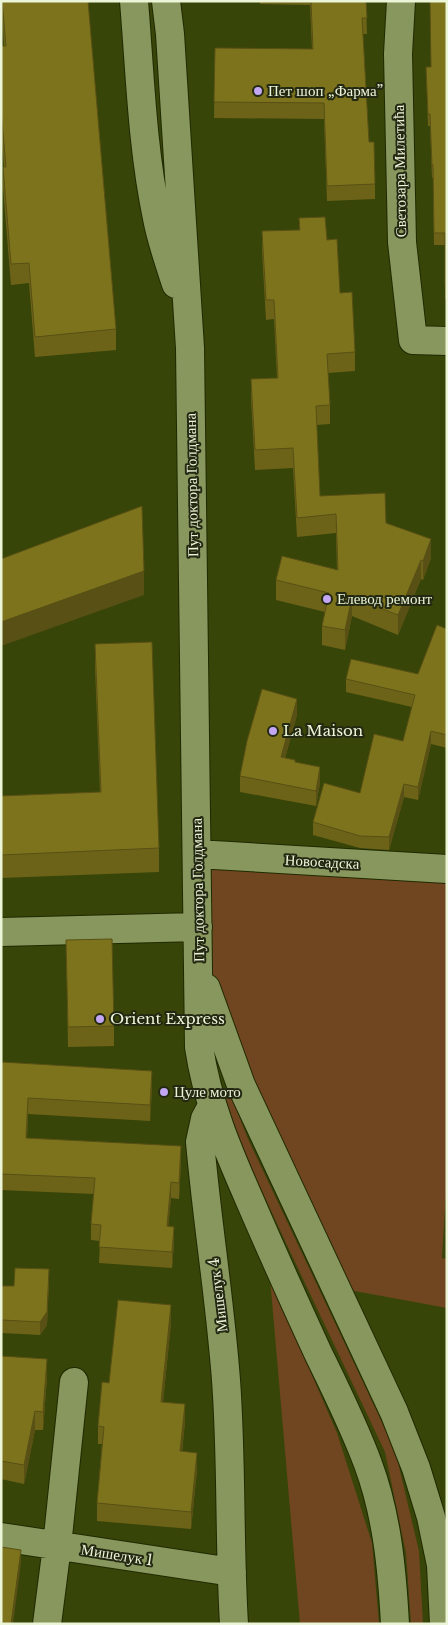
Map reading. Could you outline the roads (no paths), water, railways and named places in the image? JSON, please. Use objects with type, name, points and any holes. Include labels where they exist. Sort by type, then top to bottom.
[{"type":"street","points":[[134,1],[147,156],[152,193],[164,246],[189,323]]},
{"type":"street","name":"Пут доктора Голдмана","points":[[166,1],[170,34],[190,348],[199,970]]},
{"type":"street","name":"Светозара Милетића","points":[[401,1],[398,54],[402,242],[413,340],[447,341]]},
{"type":"street","name":"Новосадска","points":[[197,854],[447,869]]},
{"type":"street","points":[[1,932],[198,927]]},
{"type":"street","points":[[199,970],[199,1047],[206,1087],[223,1140],[272,1253],[351,1423],[368,1465],[380,1504],[388,1540],[396,1624]]},
{"type":"street","points":[[199,970],[241,1085],[394,1412],[416,1468],[430,1518],[440,1565],[444,1624]]},
{"type":"street","name":"Мишелук 4","points":[[212,1106],[205,1119],[200,1142],[218,1294],[226,1382],[230,1456],[234,1624]]},
{"type":"street","points":[[47,1624],[74,1382]]},
{"type":"street","name":"Мишелук 1","points":[[1,1537],[232,1572]]},
{"type":"place","name":"Пет шоп „Фарма”","points":[[258,91]]},
{"type":"place","name":"Елевод ремонт","points":[[327,599]]},
{"type":"place","name":"La Maison","points":[[273,731]]},
{"type":"place","name":"Orient Express","points":[[100,1019]]},
{"type":"place","name":"Цуле мото","points":[[164,1092]]}]
